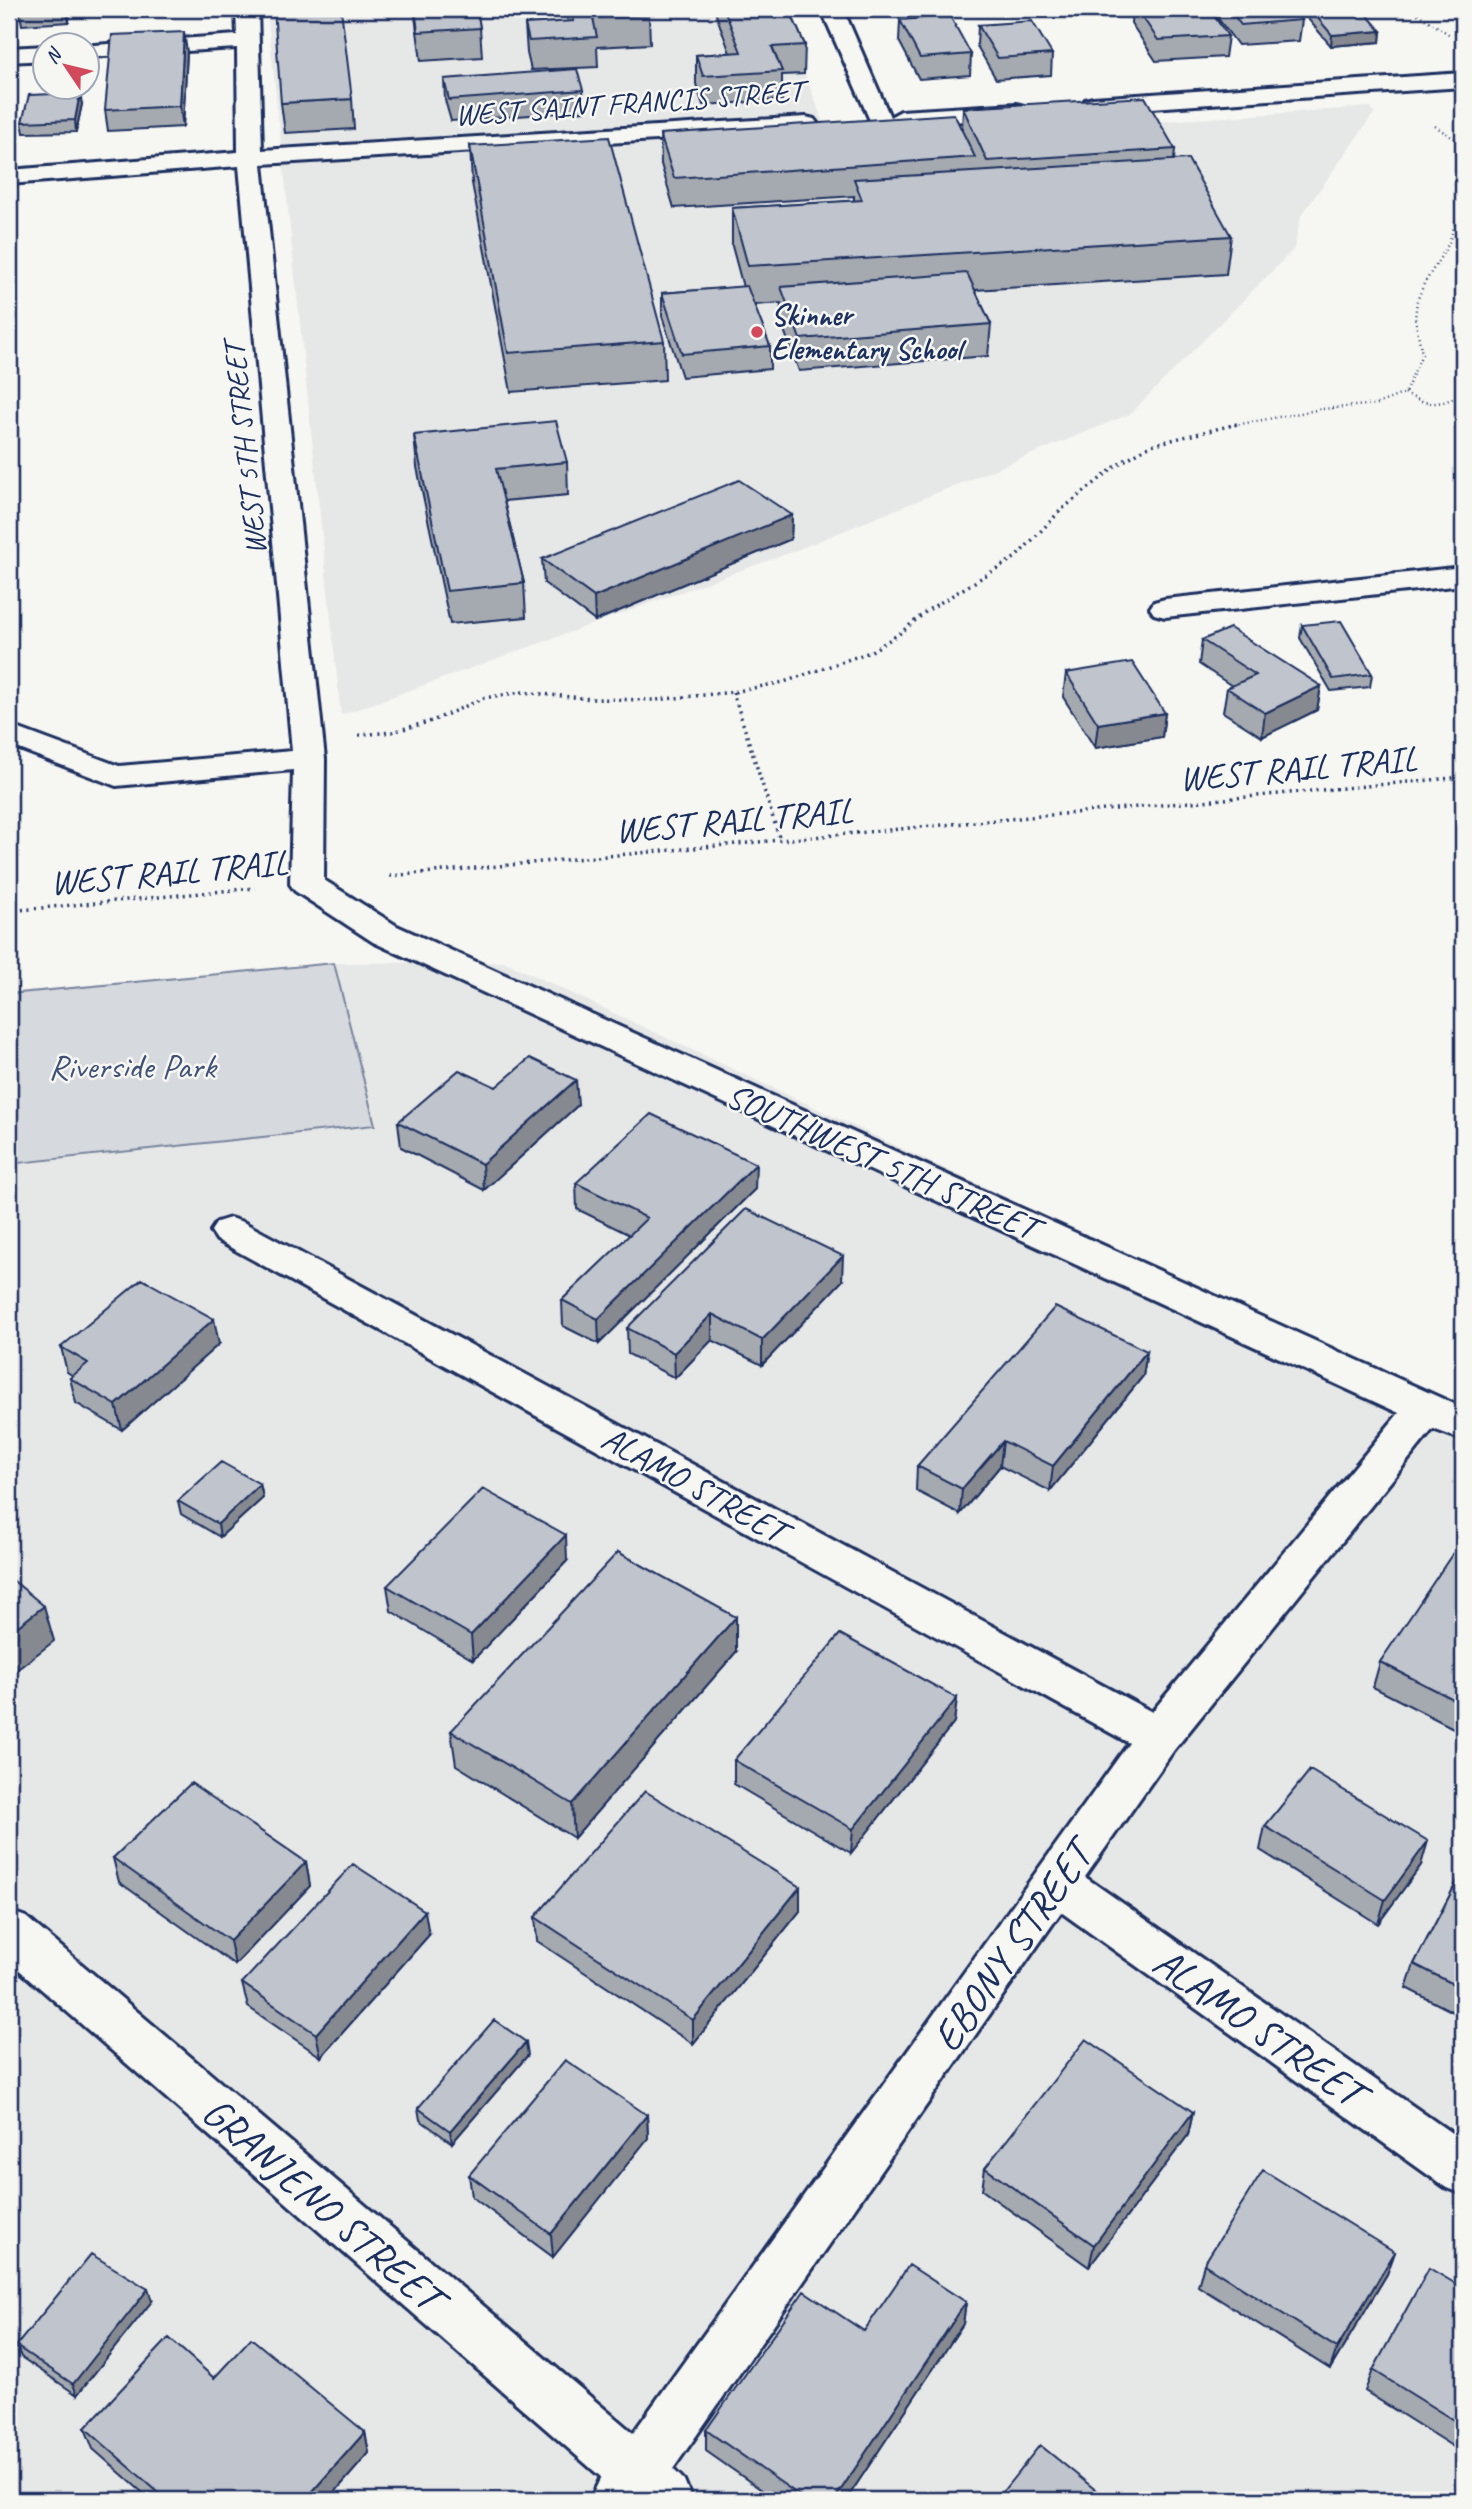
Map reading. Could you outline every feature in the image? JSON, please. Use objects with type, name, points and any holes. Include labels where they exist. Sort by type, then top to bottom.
[{"type":"street","name":"WEST 5TH STREET","points":[[247,9],[250,158],[308,747],[307,884]]},
{"type":"street","points":[[832,9],[880,120]]},
{"type":"street","points":[[102,49],[247,41]]},
{"type":"street","points":[[9,55],[32,54]]},
{"type":"street","points":[[1072,107],[1463,80]]},
{"type":"street","points":[[855,121],[1045,108]]},
{"type":"street","name":"WEST SAINT FRANCIS STREET","points":[[9,177],[250,158],[830,123]]},
{"type":"street","points":[[1165,608],[1463,576]]},
{"type":"street","points":[[9,734],[116,776],[308,747]]},
{"type":"street","name":"SOUTHWEST 5TH STREET","points":[[307,884],[385,934],[1445,1417]]},
{"type":"street","name":"ALAMO STREET","points":[[230,1231],[1158,1737]]},
{"type":"street","name":"EBONY STREET","points":[[640,2491],[1055,1882],[1158,1737],[1445,1417]]},
{"type":"street","name":"ALAMO STREET","points":[[1055,1882],[1463,2170]]},
{"type":"street","name":"GRANJENO STREET","points":[[9,1932],[640,2491]]},
{"type":"path","points":[[1410,9],[1452,36]]},
{"type":"path","points":[[308,747],[343,737],[392,732],[432,721],[484,698],[521,692],[592,699],[643,700],[733,692],[784,682],[879,646],[899,634],[928,610],[1016,557],[1061,510],[1120,463],[1151,445],[1258,419],[1377,404],[1405,393],[1419,363],[1423,346],[1415,328],[1416,309],[1426,277],[1446,249],[1454,230],[1456,210],[1463,200]]},
{"type":"path","points":[[1405,393],[1423,404],[1448,403],[1463,391]]},
{"type":"path","points":[[733,692],[780,840]]},
{"type":"path","name":"WEST RAIL TRAIL","points":[[9,911],[1463,777]]},
{"type":"shaded area","name":"Skinner Elementary School","points":[[267,9],[779,9],[832,144],[1371,107],[1374,113],[1301,216],[1294,249],[1130,414],[794,551],[341,715]]},
{"type":"shaded area","points":[[505,962],[1463,1412],[1463,2500],[9,2500],[9,1164],[374,1125],[334,963]]},
{"type":"green space","name":"Riverside Park","points":[[334,963],[375,1125],[9,1164],[9,994]]},
{"type":"building","points":[[274,9],[341,9],[352,99],[281,103]]},
{"type":"building","points":[[415,9],[477,9],[480,28],[418,32]]},
{"type":"building","points":[[571,9],[648,9],[649,15],[593,18],[597,37],[529,41],[525,24],[574,21]]},
{"type":"building","points":[[724,9],[789,9],[805,45],[772,47],[782,71],[703,76],[696,55],[741,52]]},
{"type":"building","points":[[1137,9],[1209,9],[1228,36],[1158,40]]},
{"type":"building","points":[[1229,9],[1293,9],[1302,20],[1241,25]]},
{"type":"building","points":[[1310,9],[1362,9],[1381,31],[1332,35]]},
{"type":"building","points":[[15,15],[14,37],[9,37],[9,16]]},
{"type":"building","points":[[950,16],[971,54],[920,58],[900,20]]},
{"type":"building","points":[[1032,21],[1052,54],[998,58],[978,25]]},
{"type":"building","points":[[184,32],[180,106],[105,110],[112,35]]},
{"type":"building","points":[[577,69],[583,90],[449,100],[444,79]]},
{"type":"building","points":[[29,95],[32,95],[32,102],[78,102],[75,120],[22,122]]},
{"type":"building","points":[[1145,97],[1175,149],[987,161],[963,108]]},
{"type":"building","points":[[954,114],[975,157],[674,178],[660,134]]},
{"type":"building","points":[[609,137],[664,341],[508,353],[470,146]]},
{"type":"building","points":[[1188,159],[1231,236],[748,266],[732,208],[862,200],[854,179]]},
{"type":"building","points":[[967,273],[991,324],[800,339],[781,287]]},
{"type":"building","points":[[747,286],[770,346],[682,354],[662,293]]},
{"type":"building","points":[[556,421],[567,462],[496,469],[524,583],[447,591],[414,435]]},
{"type":"building","points":[[739,480],[792,515],[594,597],[542,559]]},
{"type":"building","points":[[1341,621],[1372,674],[1333,679],[1302,625]]},
{"type":"building","points":[[1230,628],[1321,686],[1265,713],[1227,688],[1256,675],[1202,640]]},
{"type":"building","points":[[1132,662],[1165,713],[1098,724],[1066,673]]},
{"type":"building","points":[[530,1058],[576,1080],[482,1164],[398,1122],[459,1070],[496,1087]]},
{"type":"building","points":[[651,1114],[756,1164],[598,1319],[562,1300],[647,1218],[576,1183]]},
{"type":"building","points":[[746,1209],[843,1256],[762,1340],[712,1314],[674,1353],[627,1328]]},
{"type":"building","points":[[142,1279],[214,1319],[116,1405],[70,1378],[88,1363],[61,1347]]},
{"type":"building","points":[[1055,1307],[1147,1351],[1053,1466],[1003,1441],[962,1489],[917,1466]]},
{"type":"building","points":[[221,1462],[260,1484],[218,1524],[178,1501]]},
{"type":"building","points":[[483,1489],[566,1535],[471,1635],[387,1586]]},
{"type":"building","points":[[1457,1547],[1463,1550],[1463,1704],[1380,1662]]},
{"type":"building","points":[[618,1552],[736,1617],[572,1804],[451,1731]]},
{"type":"building","points":[[9,1577],[44,1606],[9,1633]]},
{"type":"building","points":[[840,1634],[957,1698],[853,1829],[734,1760]]},
{"type":"building","points":[[1310,1770],[1428,1841],[1385,1900],[1265,1826]]},
{"type":"building","points":[[191,1783],[306,1862],[230,1941],[113,1858]]},
{"type":"building","points":[[645,1791],[800,1887],[693,2020],[535,1917]]},
{"type":"building","points":[[353,1864],[425,1911],[316,2034],[242,1983]]},
{"type":"building","points":[[1463,1870],[1463,1989],[1414,1964]]},
{"type":"building","points":[[494,2020],[526,2042],[450,2131],[418,2108]]},
{"type":"building","points":[[1086,2039],[1193,2112],[1094,2245],[985,2168]]},
{"type":"building","points":[[565,2060],[647,2115],[551,2234],[469,2175]]},
{"type":"building","points":[[1263,2170],[1395,2252],[1337,2348],[1204,2264]]},
{"type":"building","points":[[91,2254],[148,2289],[73,2384],[16,2346]]},
{"type":"building","points":[[909,2265],[966,2302],[834,2500],[806,2500],[706,2430],[804,2291],[864,2331]]},
{"type":"building","points":[[1429,2268],[1463,2288],[1463,2426],[1373,2370]]},
{"type":"building","points":[[169,2338],[214,2378],[251,2338],[365,2432],[305,2500],[167,2500],[85,2428]]},
{"type":"building","points":[[1040,2445],[1108,2500],[996,2500]]},
{"type":"place","name":"Skinner Elementary School","points":[[757,332]]}]
